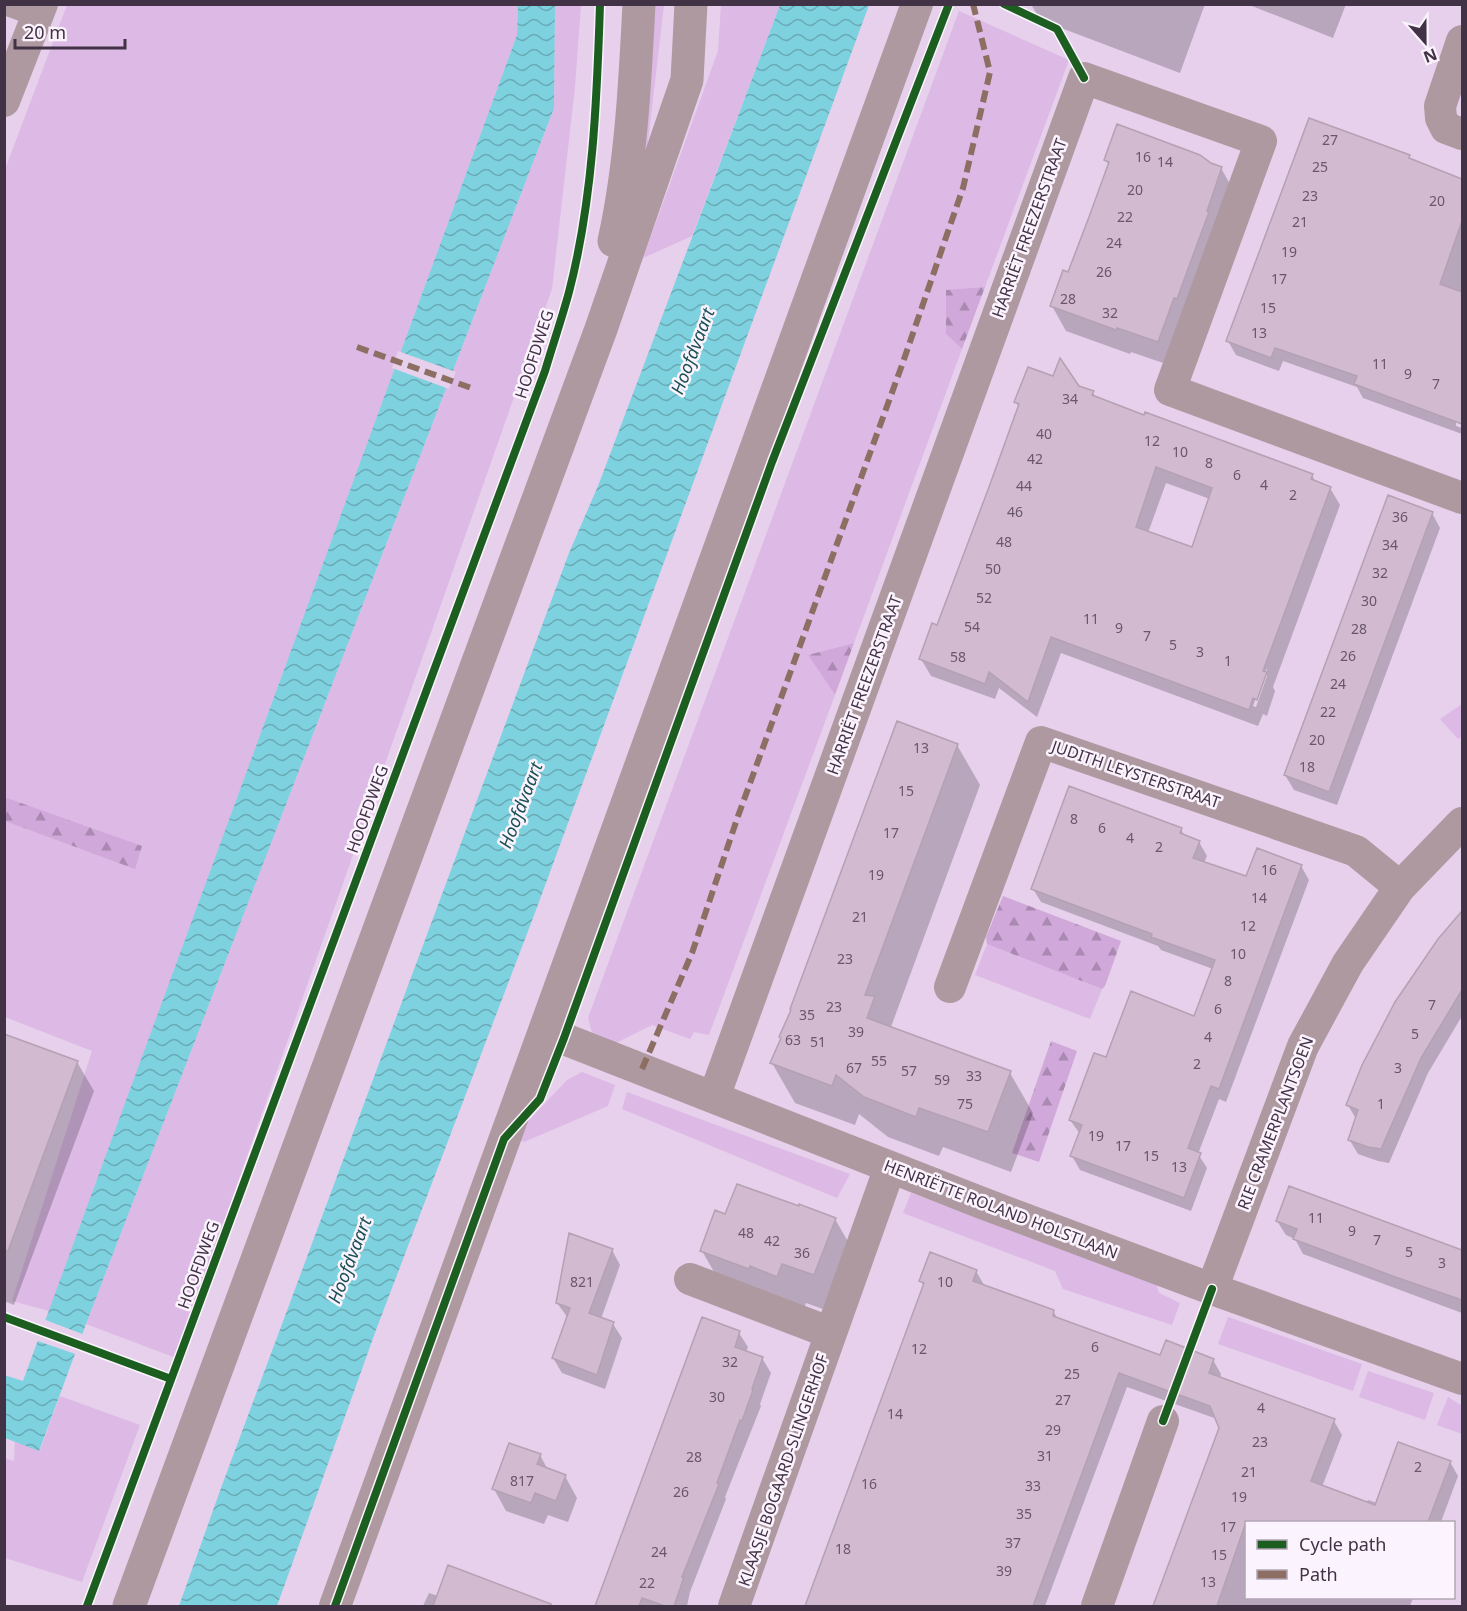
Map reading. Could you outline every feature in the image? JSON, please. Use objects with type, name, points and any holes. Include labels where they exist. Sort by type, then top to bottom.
[{"type":"street","points":[[601,329],[606,276],[626,175],[639,4]]},
{"type":"street","points":[[129,1606],[601,329],[687,81],[691,4]]},
{"type":"street","points":[[335,1606],[917,4]]},
{"type":"street","points":[[4,101],[40,12]]},
{"type":"street","points":[[1462,41],[1440,106],[1441,118],[1446,128],[1462,134]]},
{"type":"street","name":"HARRIËT FREEZERSTRAAT","points":[[714,1097],[1084,78],[1261,141],[1170,390],[1462,498]]},
{"type":"street","name":"JUDITH LEYSTERSTRAAT","points":[[950,987],[1041,742],[1356,851],[1400,887]]},
{"type":"street","name":"RIE CRAMERPLANTSOEN","points":[[1212,1289],[1303,1046],[1348,963],[1400,887],[1462,823]]},
{"type":"street","name":"HENRIËTTE ROLAND HOLSTLAAN","points":[[544,1031],[890,1167],[1212,1289],[1462,1379]]},
{"type":"street","name":"KLAASJE BOGAARD-SLINGERHOF","points":[[734,1606],[890,1167]]},
{"type":"street","name":"KLAASJE BOGAARD-SLINGERHOF","points":[[690,1279],[831,1333]]},
{"type":"street","points":[[1097,1606],[1162,1421]]},
{"type":"lane","points":[[4,7],[40,12]]},
{"type":"shaded area","points":[[67,5],[518,5],[517,35],[49,1311],[12,1301],[92,1051],[5,1017],[4,172]]},
{"type":"shaded area","points":[[555,5],[581,5],[575,87],[552,289],[176,1358],[86,1324],[554,108]]},
{"type":"shaded area","points":[[650,5],[664,5],[642,193]]},
{"type":"shaded area","points":[[721,5],[780,5],[692,236],[643,258],[718,51]]},
{"type":"shaded area","points":[[959,11],[1069,60],[985,287],[946,291],[946,334],[962,349],[854,643],[808,655],[835,695],[709,1035],[694,1032],[690,1039],[652,1025],[614,1044],[592,1032],[588,1018]]},
{"type":"shaded area","points":[[1462,704],[1462,736],[1458,739],[1440,719]]},
{"type":"shaded area","points":[[987,944],[1102,989],[1090,1019],[975,975]]},
{"type":"shaded area","points":[[582,1072],[615,1085],[608,1106],[524,1142],[514,1136],[567,1080]]},
{"type":"shaded area","points":[[627,1092],[850,1174],[837,1198],[622,1109]]},
{"type":"shaded area","points":[[911,1193],[1156,1283],[1159,1293],[1180,1303],[1172,1325],[1063,1289],[1055,1271],[903,1213]]},
{"type":"shaded area","points":[[1228,1317],[1362,1364],[1353,1391],[1218,1344]]},
{"type":"shaded area","points":[[1368,1371],[1434,1393],[1425,1420],[1359,1397]]},
{"type":"shaded area","points":[[60,1396],[140,1425],[82,1582],[5,1558],[4,1458],[14,1461],[15,1441],[40,1450]]},
{"type":"shaded area","points":[[1448,1397],[1462,1406],[1462,1434],[1437,1425]]},
{"type":"green space","points":[[985,287],[962,349],[946,334],[946,290]]},
{"type":"green space","points":[[854,643],[835,695],[808,655]]},
{"type":"green space","points":[[4,797],[142,846],[135,869],[5,821]]},
{"type":"green space","points":[[1003,896],[1121,941],[1105,986],[1102,989],[987,944],[986,937]]},
{"type":"green space","points":[[1051,1041],[1077,1051],[1039,1162],[1012,1153]]},
{"type":"water","points":[[518,5],[555,5],[554,108],[39,1451],[5,1438],[4,1375],[23,1381],[517,35]]},
{"type":"water","name":"Hoofdvaart","points":[[780,5],[869,5],[536,910],[376,1330],[277,1606],[179,1606],[569,553],[598,486]]},
{"type":"pier","points":[[398,351],[456,372],[449,389],[392,368]]},
{"type":"pier","points":[[43,1319],[85,1335],[78,1355],[35,1340]]},
{"type":"building","points":[[1309,118],[1410,155],[1409,158],[1462,179],[1462,221],[1440,284],[1462,292],[1462,424],[1354,384],[1357,376],[1275,348],[1271,358],[1226,341]]},
{"type":"building","points":[[1117,124],[1200,155],[1222,167],[1207,211],[1209,212],[1177,299],[1174,298],[1158,342],[1117,328],[1116,330],[1050,306],[1063,270],[1068,272],[1089,217],[1109,162],[1104,160]]},
{"type":"building","points":[[1060,358],[1079,386],[1094,391],[1092,395],[1144,415],[1145,412],[1313,474],[1311,479],[1331,487],[1263,671],[1267,672],[1257,700],[1253,698],[1249,710],[1051,637],[1028,702],[989,672],[985,684],[919,659],[932,623],[937,625],[989,487],[1019,404],[1014,402],[1028,367],[1053,376]],"holes":[[[1156,467],[1212,488],[1192,547],[1136,527]]]},
{"type":"building","points":[[1388,495],[1433,512],[1329,792],[1284,775]]},
{"type":"building","points":[[897,721],[958,744],[865,995],[875,996],[867,1018],[1011,1071],[988,1132],[919,1108],[916,1117],[864,1097],[836,1075],[832,1086],[770,1063]]},
{"type":"building","points":[[1069,786],[1182,828],[1180,833],[1200,841],[1193,858],[1246,876],[1257,848],[1302,865],[1219,1089],[1211,1086],[1188,1148],[1201,1153],[1184,1198],[1070,1156],[1082,1125],[1069,1120],[1094,1053],[1106,1057],[1131,991],[1194,1016],[1215,960],[1031,889]]},
{"type":"building","points":[[1462,911],[1462,990],[1421,1058],[1381,1149],[1348,1140],[1358,1110],[1346,1105],[1362,1065],[1395,1002],[1438,939]]},
{"type":"building","points":[[4,1034],[78,1061],[8,1251],[4,1250]]},
{"type":"building","points":[[737,1184],[836,1218],[814,1275],[782,1264],[777,1277],[700,1251],[715,1210],[725,1214]]},
{"type":"building","points":[[1289,1186],[1462,1250],[1462,1300],[1293,1239],[1297,1229],[1276,1221]]},
{"type":"building","points":[[569,1233],[613,1249],[589,1313],[614,1322],[597,1375],[552,1358],[570,1308],[556,1303]]},
{"type":"building","points":[[930,1252],[977,1270],[973,1281],[1054,1310],[1053,1316],[1160,1355],[1166,1340],[1214,1359],[1209,1373],[1335,1419],[1311,1481],[1375,1505],[1398,1442],[1451,1461],[1428,1521],[1245,1521],[1217,1606],[1153,1606],[1219,1428],[1210,1406],[1119,1373],[1033,1606],[805,1606],[924,1283],[919,1281]]},
{"type":"building","points":[[702,1317],[740,1331],[735,1347],[763,1357],[742,1421],[740,1420],[717,1483],[719,1484],[682,1577],[684,1577],[674,1606],[665,1606],[642,1598],[639,1606],[595,1606]]},
{"type":"building","points":[[509,1443],[541,1454],[537,1464],[566,1475],[556,1501],[535,1493],[531,1503],[492,1489]]},
{"type":"building","points":[[448,1565],[551,1604],[551,1606],[433,1606]]},
{"type":"marked path","points":[[642,1069],[692,953],[737,819],[902,365],[963,188],[990,72],[973,4]]},
{"type":"marked path","points":[[357,347],[474,389]]},
{"type":"cycle path","name":"HOOFDWEG","points":[[87,1606],[545,371],[569,292],[584,222],[595,113],[600,4]]},
{"type":"cycle path","points":[[335,1606],[504,1139],[540,1099],[564,1038],[772,462],[949,4]]},
{"type":"cycle path","points":[[1004,4],[1057,29],[1084,78]]},
{"type":"cycle path","points":[[1163,1421],[1212,1289]]},
{"type":"cycle path","points":[[4,1317],[171,1379]]}]
